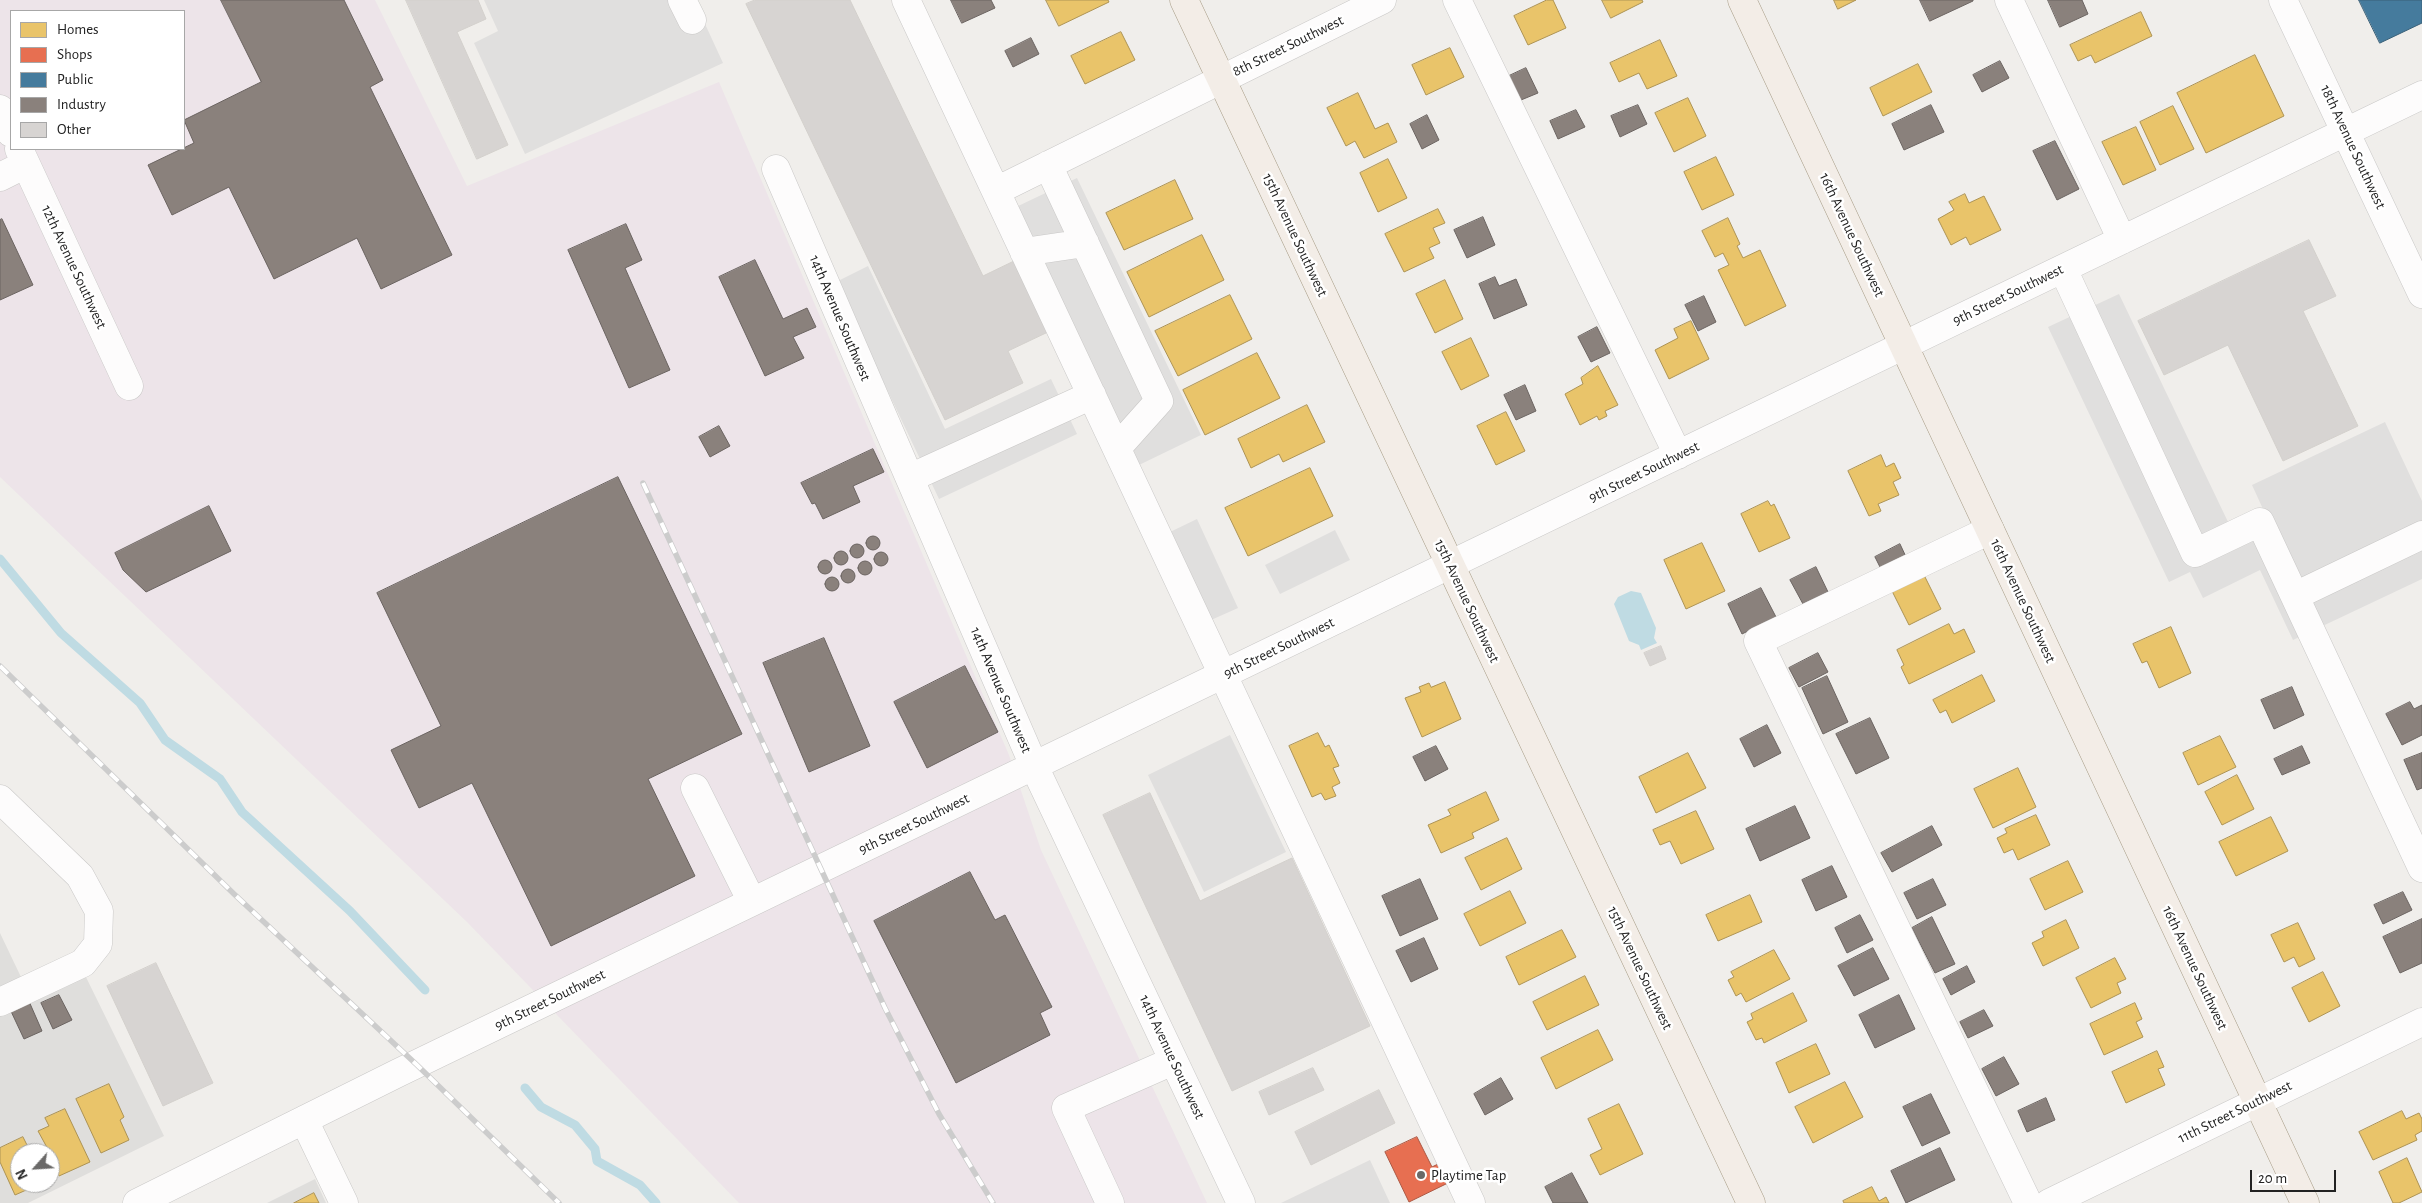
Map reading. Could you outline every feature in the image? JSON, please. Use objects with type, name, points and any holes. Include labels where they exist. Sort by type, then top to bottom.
[{"type":"main road","name":"15th Avenue Southwest","points":[[1184,0],[1751,1203]]},
{"type":"main road","name":"16th Avenue Southwest","points":[[1742,0],[2305,1203]]},
{"type":"street","points":[[906,0],[1471,1203]]},
{"type":"street","name":"8th Street Southwest","points":[[996,191],[1382,0]]},
{"type":"street","points":[[1456,0],[1678,455]]},
{"type":"street","points":[[2010,0],[2122,240]]},
{"type":"street","name":"18th Avenue Southwest","points":[[2283,0],[2422,294]]},
{"type":"street","name":"9th Street Southwest","points":[[137,1203],[752,902],[2422,95]]},
{"type":"street","points":[[0,109],[10,131]]},
{"type":"street","points":[[0,176],[22,156]]},
{"type":"street","name":"12th Avenue Southwest","points":[[22,156],[129,386]]},
{"type":"street","points":[[1048,165],[1160,401],[1117,448]]},
{"type":"street","name":"14th Avenue Southwest","points":[[776,169],[1034,766],[1241,1203]]},
{"type":"street","points":[[1024,252],[1085,243]]},
{"type":"street","points":[[2063,269],[2194,553],[2260,522],[2422,868]]},
{"type":"street","points":[[910,478],[1092,395]]},
{"type":"street","points":[[1990,530],[1758,641],[2028,1203]]},
{"type":"street","points":[[2295,596],[2422,535]]},
{"type":"street","points":[[696,788],[752,902]]},
{"type":"street","points":[[0,798],[80,876],[99,911],[99,919],[98,944],[83,963],[0,1002]]},
{"type":"street","name":"11th Street Southwest","points":[[2048,1203],[2422,1022]]},
{"type":"street","points":[[1110,1203],[1066,1108],[1174,1061]]},
{"type":"street","points":[[304,1120],[344,1203]]},
{"type":"shaded area","points":[[0,0],[375,0],[467,186],[719,82],[1009,755],[1041,850],[1207,1203],[739,1203],[467,922],[0,477]]},
{"type":"shaded area","points":[[484,0],[694,0],[723,63],[525,154],[474,43],[498,31]]},
{"type":"shaded area","points":[[1077,178],[1201,435],[1139,465],[1014,208]]},
{"type":"shaded area","points":[[868,266],[945,429],[1051,379],[1077,434],[939,499],[836,282]]},
{"type":"shaded area","points":[[2119,294],[2229,524],[2263,509],[2252,485],[2385,422],[2422,501],[2422,579],[2293,640],[2260,570],[2203,598],[2190,572],[2169,582],[2048,327]]},
{"type":"shaded area","points":[[1197,519],[1238,608],[1211,620],[1170,532]]},
{"type":"shaded area","points":[[1335,530],[1350,560],[1280,594],[1265,565]]},
{"type":"shaded area","points":[[1230,735],[1286,852],[1204,892],[1148,775]]},
{"type":"shaded area","points":[[0,933],[30,996],[83,971],[164,1136],[60,1187],[60,1143],[10,1143],[10,1193],[48,1193],[28,1203],[0,1203]]},
{"type":"shaded area","points":[[1370,1160],[1390,1203],[1281,1203]]},
{"type":"shaded area","points":[[315,1179],[326,1203],[267,1203]]},
{"type":"water","points":[[1631,591],[1641,593],[1656,628],[1654,638],[1657,643],[1641,650],[1639,645],[1629,641],[1614,604],[1618,597]]},
{"type":"building: Homes","points":[[1046,0],[1108,0],[1109,2],[1059,26]]},
{"type":"building: Homes","points":[[1547,0],[1553,0],[1566,28],[1528,45],[1514,16]]},
{"type":"building: Homes","points":[[1602,0],[1642,0],[1643,2],[1611,18]]},
{"type":"building: Homes","points":[[1834,0],[1856,0],[1838,9]]},
{"type":"building: Homes","points":[[2141,12],[2152,36],[2095,63],[2091,55],[2078,61],[2070,45]]},
{"type":"building: Homes","points":[[1121,32],[1135,60],[1085,84],[1071,56]]},
{"type":"building: Homes","points":[[1660,40],[1677,76],[1647,89],[1639,73],[1619,82],[1610,63]]},
{"type":"building: Homes","points":[[1450,48],[1464,77],[1426,95],[1412,65]]},
{"type":"building: Homes","points":[[2255,55],[2284,116],[2206,153],[2177,93]]},
{"type":"building: Homes","points":[[1918,64],[1932,92],[1883,116],[1870,88]]},
{"type":"building: Homes","points":[[1358,93],[1375,129],[1388,123],[1397,142],[1364,158],[1355,141],[1346,146],[1327,108]]},
{"type":"building: Homes","points":[[1688,98],[1706,136],[1674,152],[1655,113]]},
{"type":"building: Homes","points":[[2173,106],[2194,149],[2160,165],[2140,122]]},
{"type":"building: Homes","points":[[2136,127],[2156,170],[2123,185],[2102,142]]},
{"type":"building: Homes","points":[[1716,157],[1734,195],[1702,210],[1684,172]]},
{"type":"building: Homes","points":[[1388,159],[1407,198],[1378,212],[1360,173]]},
{"type":"building: Homes","points":[[1175,180],[1193,219],[1124,250],[1106,213]]},
{"type":"building: Homes","points":[[1965,194],[1969,203],[1984,196],[2001,230],[1970,245],[1966,237],[1951,245],[1938,219],[1954,210],[1949,202]]},
{"type":"building: Homes","points":[[1438,209],[1445,223],[1433,228],[1440,243],[1429,248],[1434,258],[1404,272],[1385,234]]},
{"type":"building: Homes","points":[[1728,218],[1740,244],[1737,246],[1743,258],[1760,250],[1786,306],[1745,326],[1718,270],[1729,265],[1723,253],[1715,257],[1702,231]]},
{"type":"building: Homes","points":[[1202,235],[1224,280],[1149,317],[1127,272]]},
{"type":"building: Homes","points":[[1445,280],[1463,319],[1435,333],[1416,294]]},
{"type":"building: Homes","points":[[1230,295],[1252,339],[1178,376],[1155,331]]},
{"type":"building: Homes","points":[[1691,321],[1709,359],[1669,379],[1655,350],[1678,338],[1674,329]]},
{"type":"building: Homes","points":[[1471,338],[1489,376],[1461,390],[1442,352]]},
{"type":"building: Homes","points":[[1257,353],[1280,398],[1205,435],[1183,390]]},
{"type":"building: Homes","points":[[1598,366],[1618,405],[1605,411],[1607,416],[1599,420],[1597,416],[1580,425],[1565,394],[1583,384],[1581,378]]},
{"type":"building: Homes","points":[[1307,405],[1325,442],[1283,462],[1279,454],[1251,468],[1238,439]]},
{"type":"building: Homes","points":[[1506,412],[1525,451],[1496,465],[1477,426]]},
{"type":"building: Homes","points":[[1881,455],[1886,467],[1894,463],[1901,478],[1893,482],[1899,495],[1878,504],[1881,511],[1869,516],[1848,471]]},
{"type":"building: Homes","points":[[1310,468],[1333,516],[1248,556],[1225,508]]},
{"type":"building: Homes","points":[[1768,501],[1771,506],[1774,504],[1790,538],[1759,552],[1741,514]]},
{"type":"building: Homes","points":[[1702,543],[1725,591],[1686,609],[1664,560]]},
{"type":"building: Homes","points":[[1924,575],[1941,609],[1909,625],[1892,591]]},
{"type":"building: Homes","points":[[1949,624],[1954,634],[1964,629],[1975,652],[1909,684],[1901,667],[1904,665],[1897,650]]},
{"type":"building: Homes","points":[[2171,627],[2191,673],[2159,688],[2147,661],[2142,663],[2133,644]]},
{"type":"building: Homes","points":[[1982,675],[1995,701],[1952,723],[1946,710],[1940,713],[1933,700]]},
{"type":"building: Homes","points":[[1445,682],[1461,719],[1422,737],[1405,698],[1421,692],[1419,687],[1429,683],[1431,687]]},
{"type":"building: Homes","points":[[1318,733],[1325,747],[1329,745],[1339,766],[1333,768],[1340,783],[1332,787],[1336,796],[1325,800],[1321,793],[1312,797],[1289,746]]},
{"type":"building: Homes","points":[[2220,736],[2236,767],[2198,785],[2183,753]]},
{"type":"building: Homes","points":[[1688,753],[1706,788],[1656,813],[1639,777]]},
{"type":"building: Homes","points":[[2018,768],[2036,807],[1993,828],[1974,789]]},
{"type":"building: Homes","points":[[2237,775],[2254,809],[2222,825],[2205,792]]},
{"type":"building: Homes","points":[[1486,792],[1499,820],[1472,833],[1474,838],[1441,853],[1428,825],[1451,815],[1448,810]]},
{"type":"building: Homes","points":[[1696,811],[1714,849],[1681,864],[1670,841],[1660,845],[1653,830]]},
{"type":"building: Homes","points":[[2036,815],[2050,845],[2018,860],[2013,849],[2004,853],[1997,838],[2007,833],[2005,829]]},
{"type":"building: Homes","points":[[2271,817],[2288,851],[2236,876],[2219,842]]},
{"type":"building: Homes","points":[[1507,838],[1522,869],[1481,890],[1465,858]]},
{"type":"building: Homes","points":[[2068,861],[2083,892],[2045,910],[2030,879]]},
{"type":"building: Homes","points":[[1510,891],[1526,923],[1480,946],[1464,914]]},
{"type":"building: Homes","points":[[1750,895],[1762,922],[1718,941],[1706,915]]},
{"type":"building: Homes","points":[[2066,920],[2079,948],[2043,966],[2032,943],[2044,937],[2042,932]]},
{"type":"building: Homes","points":[[2298,923],[2315,959],[2299,967],[2294,957],[2284,962],[2271,935]]},
{"type":"building: Homes","points":[[1562,930],[1576,957],[1519,985],[1506,957]]},
{"type":"building: Homes","points":[[1774,950],[1790,979],[1746,1002],[1741,993],[1736,996],[1728,980],[1734,977],[1731,972]]},
{"type":"building: Homes","points":[[2115,958],[2126,979],[2117,983],[2121,993],[2091,1008],[2076,978]]},
{"type":"building: Homes","points":[[2323,972],[2340,1006],[2309,1022],[2292,988]]},
{"type":"building: Homes","points":[[1585,976],[1599,1005],[1547,1030],[1533,1002]]},
{"type":"building: Homes","points":[[1793,993],[1807,1021],[1764,1043],[1762,1038],[1756,1040],[1747,1022],[1753,1019],[1751,1014]]},
{"type":"building: Homes","points":[[2135,1003],[2142,1019],[2136,1022],[2143,1037],[2104,1055],[2090,1024]]},
{"type":"building: Homes","points":[[1598,1030],[1613,1060],[1556,1089],[1541,1058]]},
{"type":"building: Homes","points":[[1816,1044],[1830,1074],[1789,1093],[1776,1063]]},
{"type":"building: Homes","points":[[2157,1051],[2164,1067],[2158,1069],[2165,1085],[2126,1103],[2112,1072]]},
{"type":"building: Homes","points":[[1845,1082],[1863,1117],[1813,1143],[1795,1107]]},
{"type":"building: Homes","points":[[109,1084],[124,1117],[120,1120],[129,1140],[101,1153],[76,1099]]},
{"type":"building: Homes","points":[[1619,1104],[1643,1154],[1600,1175],[1590,1155],[1602,1149],[1588,1119]]},
{"type":"building: Homes","points":[[65,1109],[90,1162],[60,1176],[60,1143],[45,1143],[38,1131],[49,1126],[45,1118]]},
{"type":"building: Homes","points":[[2402,1111],[2406,1119],[2419,1113],[2422,1119],[2422,1131],[2415,1135],[2417,1140],[2373,1160],[2359,1132]]},
{"type":"building: Homes","points":[[23,1137],[26,1143],[10,1143]]},
{"type":"building: Homes","points":[[10,1143],[10,1184],[0,1162],[0,1148]]},
{"type":"building: Homes","points":[[2407,1158],[2422,1192],[2399,1203],[2393,1203],[2379,1172]]},
{"type":"building: Homes","points":[[1872,1187],[1879,1201],[1886,1197],[1889,1203],[1844,1203],[1843,1201]]},
{"type":"building: Homes","points":[[314,1193],[319,1203],[294,1203]]},
{"type":"building: Shops","name":"Playtime Tap","points":[[1417,1137],[1432,1167],[1440,1163],[1450,1182],[1409,1202],[1385,1152]]},
{"type":"building: Public","points":[[2359,0],[2422,0],[2422,23],[2380,43]]},
{"type":"building: Industry","points":[[221,0],[344,0],[383,80],[370,87],[452,255],[381,289],[357,238],[274,279],[229,187],[172,215],[148,165],[179,150],[185,150],[185,147],[194,143],[185,120],[261,82]]},
{"type":"building: Industry","points":[[951,0],[991,0],[995,8],[962,23]]},
{"type":"building: Industry","points":[[1920,0],[1973,0],[1973,1],[1930,21]]},
{"type":"building: Industry","points":[[2048,0],[2082,0],[2088,14],[2060,27]]},
{"type":"building: Industry","points":[[1031,38],[1039,54],[1013,67],[1005,51]]},
{"type":"building: Industry","points":[[2000,61],[2009,78],[1982,92],[1973,75]]},
{"type":"building: Industry","points":[[1526,68],[1538,93],[1521,100],[1509,76]]},
{"type":"building: Industry","points":[[1638,105],[1647,124],[1620,137],[1611,116]]},
{"type":"building: Industry","points":[[1931,105],[1944,132],[1904,150],[1892,124]]},
{"type":"building: Industry","points":[[1576,110],[1585,127],[1558,139],[1550,121]]},
{"type":"building: Industry","points":[[1427,115],[1439,140],[1422,149],[1410,124]]},
{"type":"building: Industry","points":[[2055,141],[2079,189],[2057,200],[2033,151]]},
{"type":"building: Industry","points":[[1483,217],[1495,245],[1467,258],[1454,230]]},
{"type":"building: Industry","points":[[2,219],[33,285],[0,300],[0,220]]},
{"type":"building: Industry","points":[[626,224],[642,260],[625,268],[670,370],[629,388],[568,250]]},
{"type":"building: Industry","points":[[755,260],[783,319],[807,308],[816,327],[793,337],[804,358],[765,376],[719,277]]},
{"type":"building: Industry","points":[[1495,277],[1499,286],[1516,279],[1527,305],[1494,319],[1479,284]]},
{"type":"building: Industry","points":[[1704,296],[1716,322],[1698,331],[1685,305]]},
{"type":"building: Industry","points":[[1597,327],[1610,353],[1591,362],[1578,337]]},
{"type":"building: Industry","points":[[1525,385],[1536,411],[1516,420],[1504,395]]},
{"type":"building: Industry","points":[[719,426],[730,446],[710,457],[699,437]]},
{"type":"building: Industry","points":[[873,449],[884,472],[853,486],[860,502],[823,519],[815,503],[812,504],[801,483]]},
{"type":"building: Industry","points":[[618,477],[742,734],[648,779],[695,876],[551,946],[472,783],[419,808],[391,750],[441,726],[377,593]]},
{"type":"building: Industry","points":[[209,506],[231,551],[146,592],[123,570],[115,553]]},
{"type":"building: Industry","points":[[870,536],[876,536],[880,543],[876,550],[870,550],[866,546],[866,540]]},
{"type":"building: Industry","points":[[854,544],[860,544],[864,551],[860,558],[854,558],[850,554],[850,548]]},
{"type":"building: Industry","points":[[1900,544],[1907,559],[1882,571],[1875,557]]},
{"type":"building: Industry","points":[[838,551],[844,551],[848,558],[844,565],[838,565],[834,561],[834,555]]},
{"type":"building: Industry","points":[[878,552],[884,552],[888,559],[884,566],[878,566],[874,562],[874,556]]},
{"type":"building: Industry","points":[[822,560],[828,560],[832,567],[828,574],[822,574],[818,570],[818,564]]},
{"type":"building: Industry","points":[[862,561],[868,561],[872,568],[868,575],[862,575],[858,571],[858,565]]},
{"type":"building: Industry","points":[[1816,567],[1828,592],[1803,604],[1790,580]]},
{"type":"building: Industry","points":[[845,569],[851,569],[855,576],[851,583],[845,583],[841,579],[841,573]]},
{"type":"building: Industry","points":[[829,577],[835,577],[839,584],[835,591],[829,591],[825,587],[825,581]]},
{"type":"building: Industry","points":[[1761,588],[1776,617],[1742,634],[1728,604]]},
{"type":"building: Industry","points":[[824,638],[870,746],[809,772],[763,663]]},
{"type":"building: Industry","points":[[1818,653],[1828,672],[1799,687],[1789,668]]},
{"type":"building: Industry","points":[[965,666],[998,732],[927,768],[894,702]]},
{"type":"building: Industry","points":[[1827,676],[1848,722],[1823,734],[1802,688]]},
{"type":"building: Industry","points":[[2292,687],[2304,715],[2274,729],[2261,700]]},
{"type":"building: Industry","points":[[2410,702],[2414,709],[2422,705],[2422,735],[2402,745],[2386,714]]},
{"type":"building: Industry","points":[[1870,718],[1889,758],[1856,774],[1836,734]]},
{"type":"building: Industry","points":[[1767,725],[1781,753],[1754,767],[1740,739]]},
{"type":"building: Industry","points":[[1436,746],[1448,769],[1425,781],[1413,757]]},
{"type":"building: Industry","points":[[2302,746],[2310,763],[2282,775],[2274,759]]},
{"type":"building: Industry","points":[[2422,753],[2422,788],[2417,790],[2404,760]]},
{"type":"building: Industry","points":[[1795,806],[1810,838],[1760,861],[1746,829]]},
{"type":"building: Industry","points":[[1932,826],[1942,845],[1892,872],[1881,853]]},
{"type":"building: Industry","points":[[1832,866],[1847,897],[1816,911],[1802,880]]},
{"type":"building: Industry","points":[[970,872],[995,920],[1005,915],[1052,1007],[1040,1013],[1050,1035],[956,1083],[874,921]]},
{"type":"building: Industry","points":[[1420,879],[1438,919],[1400,936],[1382,896]]},
{"type":"building: Industry","points":[[1933,879],[1946,905],[1917,919],[1904,893]]},
{"type":"building: Industry","points":[[2403,892],[2412,910],[2383,924],[2374,905]]},
{"type":"building: Industry","points":[[1860,915],[1873,940],[1847,953],[1835,928]]},
{"type":"building: Industry","points":[[1932,917],[1955,964],[1935,973],[1912,928]]},
{"type":"building: Industry","points":[[2422,919],[2422,963],[2400,973],[2383,937]]},
{"type":"building: Industry","points":[[1424,938],[1438,969],[1411,982],[1396,951]]},
{"type":"building: Industry","points":[[1873,948],[1889,979],[1854,996],[1838,966]]},
{"type":"building: Industry","points":[[1967,966],[1975,982],[1951,995],[1943,979]]},
{"type":"building: Industry","points":[[59,995],[72,1020],[53,1029],[41,1003]]},
{"type":"building: Industry","points":[[1899,995],[1915,1029],[1875,1048],[1859,1015]]},
{"type":"building: Industry","points":[[28,999],[42,1031],[24,1039],[9,1007]]},
{"type":"building: Industry","points":[[1984,1010],[1993,1026],[1968,1038],[1960,1022]]},
{"type":"building: Industry","points":[[2004,1057],[2019,1084],[1996,1096],[1982,1069]]},
{"type":"building: Industry","points":[[1501,1078],[1513,1099],[1485,1115],[1474,1094]]},
{"type":"building: Industry","points":[[1931,1094],[1950,1133],[1922,1146],[1903,1107]]},
{"type":"building: Industry","points":[[2046,1098],[2055,1120],[2027,1132],[2018,1111]]},
{"type":"building: Industry","points":[[1940,1148],[1955,1180],[1906,1203],[1891,1171]]},
{"type":"building: Industry","points":[[1572,1173],[1588,1203],[1553,1203],[1545,1187]]},
{"type":"building: Other","points":[[406,0],[478,0],[486,19],[457,32],[508,145],[477,159]]},
{"type":"building: Other","points":[[755,0],[850,0],[983,276],[1014,261],[1048,332],[1008,351],[1023,383],[945,420],[746,4]]},
{"type":"building: Other","points":[[2309,240],[2336,296],[2303,311],[2358,426],[2283,461],[2228,345],[2164,375],[2138,321]]},
{"type":"building: Other","points":[[1661,646],[1666,659],[1650,666],[1644,653]]},
{"type":"building: Other","points":[[1150,793],[1200,901],[1292,858],[1370,1026],[1232,1091],[1103,815]]},
{"type":"building: Other","points":[[156,963],[213,1083],[163,1106],[107,986]]},
{"type":"building: Other","points":[[1313,1068],[1324,1090],[1269,1115],[1259,1092]]},
{"type":"building: Other","points":[[1379,1090],[1395,1123],[1311,1165],[1295,1132]]},
{"type":"waterway","points":[[0,559],[61,633],[140,703],[165,740],[220,779],[242,812],[350,911],[425,990]]},
{"type":"waterway","points":[[525,1088],[541,1107],[575,1125],[595,1149],[597,1161],[640,1185],[656,1203]]},
{"type":"railway","points":[[643,483],[885,1008],[939,1114],[993,1203]]},
{"type":"railway","points":[[0,666],[234,894],[417,1065],[559,1203]]},
{"type":"place","name":"Playtime Tap","points":[[1421,1175]]}]
